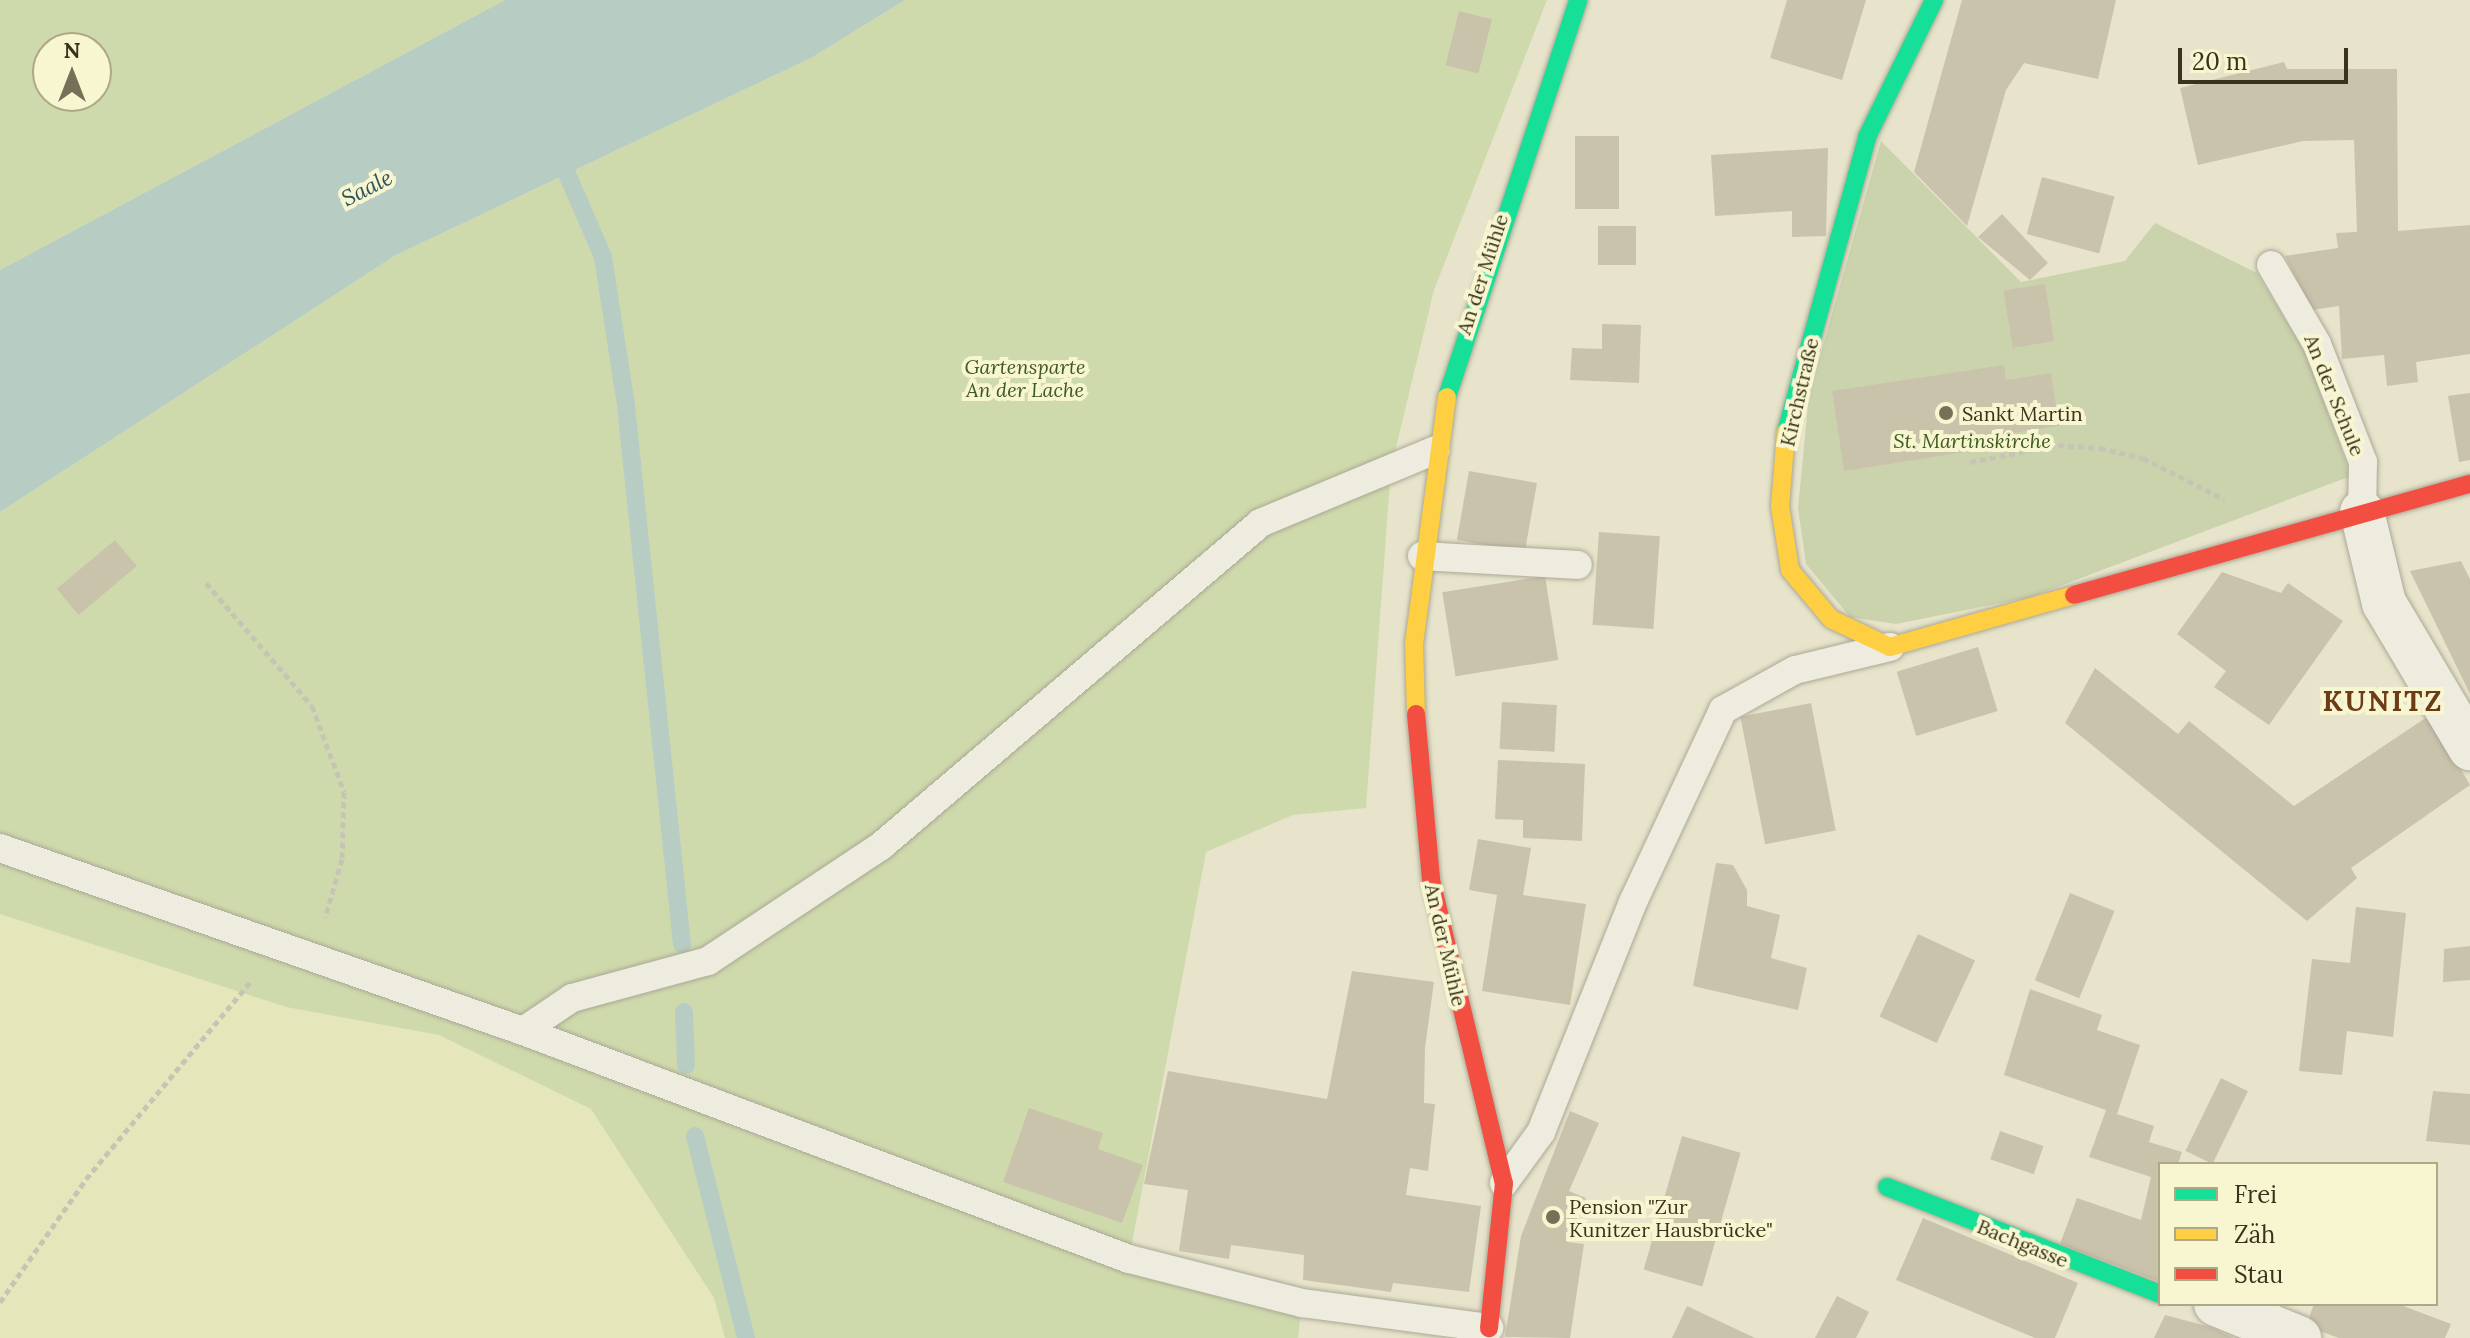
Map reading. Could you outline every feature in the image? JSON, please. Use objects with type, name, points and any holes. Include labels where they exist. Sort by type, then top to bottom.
[{"type":"street","name":"An der Mühle","points":[[1489,1328],[1504,1183],[1452,979],[1419,795],[1414,644],[1435,450],[1457,351],[1578,0]]},
{"type":"street","name":"Kirchstraße","points":[[1890,647],[1831,619],[1790,570],[1780,506],[1787,423],[1867,137],[1934,0]]},
{"type":"street","points":[[1890,647],[2271,544],[2362,512],[2470,484]]},
{"type":"street","name":"An der Schule","points":[[2362,512],[2384,603],[2470,748]]},
{"type":"street","name":"Bachgasse","points":[[1887,1187],[2158,1293]]},
{"type":"street","points":[[2221,1306],[2299,1338]]},
{"type":"lane","name":"An der Schule","points":[[2271,265],[2317,344],[2363,462],[2362,512]]},
{"type":"lane","points":[[523,1031],[572,998],[708,961],[881,846],[1260,523],[1435,450]]},
{"type":"lane","points":[[1422,556],[1578,565]]},
{"type":"lane","points":[[1504,1183],[1541,1132],[1633,902],[1723,710],[1795,670],[1890,647]]},
{"type":"lane","points":[[0,848],[523,1031],[1129,1259],[1302,1303],[1489,1328]]},
{"type":"path","points":[[1970,462],[2058,445],[2143,458],[2226,500],[2271,544]]},
{"type":"path","points":[[206,583],[312,706],[344,792],[342,859],[310,955]]},
{"type":"path","points":[[0,1302],[86,1179],[276,944]]},
{"type":"green space","points":[[0,0],[505,0],[0,270]]},
{"type":"green space","name":"Gartensparte An der Lache","points":[[905,0],[1547,0],[1434,290],[1391,468],[1366,808],[1293,815],[1206,852],[1129,1259],[1302,1303],[1298,1338],[725,1338],[714,1298],[591,1109],[439,1035],[286,1007],[0,914],[0,512],[396,255],[811,58]]},
{"type":"green space","name":"St. Martinskirche","points":[[1881,141],[2021,282],[2125,261],[2155,223],[2257,273],[2306,354],[2351,476],[2031,597],[1896,624],[1850,617],[1806,564],[1798,508],[1809,395]]},
{"type":"green space","points":[[0,914],[286,1007],[439,1035],[591,1109],[714,1298],[725,1338],[0,1338]]},
{"type":"water","name":"Saale","points":[[505,0],[905,0],[811,58],[396,255],[0,512],[0,270]]},
{"type":"building","points":[[1787,0],[1866,0],[1842,80],[1770,58]]},
{"type":"building","points":[[1962,0],[2116,0],[2098,79],[2024,63],[2006,90],[1967,226],[1914,172]]},
{"type":"building","points":[[1459,11],[1492,19],[1478,74],[1445,65]]},
{"type":"building","points":[[2284,62],[2287,69],[2397,69],[2398,231],[2470,225],[2470,354],[2416,362],[2418,382],[2387,386],[2384,355],[2342,359],[2339,306],[2312,310],[2285,256],[2338,248],[2336,233],[2357,232],[2354,140],[2303,141],[2198,165],[2180,88]]},
{"type":"building","points":[[1575,136],[1619,136],[1619,209],[1575,209]]},
{"type":"building","points":[[1828,148],[1826,236],[1792,237],[1792,211],[1715,216],[1711,155]]},
{"type":"building","points":[[2042,177],[2114,196],[2099,253],[2027,234]]},
{"type":"building","points":[[2002,214],[2048,263],[2030,280],[1978,237]]},
{"type":"building","points":[[1598,226],[1636,226],[1636,265],[1598,265]]},
{"type":"building","points":[[2045,284],[2054,341],[2013,348],[2004,291]]},
{"type":"building","points":[[1602,324],[1641,325],[1639,383],[1570,380],[1572,348],[1602,349]]},
{"type":"building","name":"Sankt Martin","points":[[2004,365],[2006,380],[2051,373],[2059,426],[2014,433],[2016,444],[1844,471],[1832,391]]},
{"type":"building","points":[[2470,393],[2470,460],[2459,462],[2448,396]]},
{"type":"building","points":[[1469,471],[1537,483],[1525,552],[1457,540]]},
{"type":"building","points":[[1599,532],[1660,536],[1653,629],[1593,625]]},
{"type":"building","points":[[115,540],[137,566],[79,615],[57,589]]},
{"type":"building","points":[[2461,561],[2470,579],[2470,694],[2410,571]]},
{"type":"building","points":[[2222,572],[2281,593],[2288,583],[2343,621],[2269,725],[2214,687],[2226,671],[2177,634]]},
{"type":"building","points":[[1545,576],[1558,660],[1456,676],[1442,592]]},
{"type":"building","points":[[1978,647],[1998,711],[1916,736],[1897,672]]},
{"type":"building","points":[[2095,668],[2178,734],[2189,721],[2294,806],[2430,715],[2470,785],[2351,868],[2357,878],[2307,921],[2065,723]]},
{"type":"building","points":[[1502,702],[1557,705],[1554,752],[1500,749]]},
{"type":"building","points":[[1811,703],[1836,831],[1765,844],[1740,717]]},
{"type":"building","points":[[1498,760],[1585,764],[1582,841],[1523,838],[1523,820],[1495,819]]},
{"type":"building","points":[[1478,839],[1531,848],[1523,895],[1586,904],[1570,1005],[1482,991],[1497,895],[1469,890]]},
{"type":"building","points":[[1716,863],[1733,865],[1747,890],[1747,906],[1780,915],[1771,958],[1807,968],[1798,1010],[1693,986]]},
{"type":"building","points":[[2070,893],[2115,911],[2079,998],[2035,980]]},
{"type":"building","points":[[2356,907],[2406,913],[2393,1037],[2347,1031],[2342,1075],[2299,1071],[2312,959],[2350,963]]},
{"type":"building","points":[[1918,934],[1975,961],[1937,1043],[1880,1016]]},
{"type":"building","points":[[2470,946],[2470,980],[2443,982],[2444,949]]},
{"type":"building","points":[[1352,971],[1434,982],[1425,1048],[1424,1103],[1435,1104],[1428,1171],[1410,1168],[1406,1195],[1481,1206],[1469,1292],[1393,1283],[1391,1292],[1303,1280],[1304,1255],[1231,1245],[1229,1259],[1179,1251],[1188,1190],[1144,1184],[1168,1071],[1327,1099]]},
{"type":"building","points":[[2030,989],[2102,1015],[2097,1030],[2140,1045],[2117,1114],[2154,1126],[2149,1142],[2182,1152],[2179,1162],[2158,1162],[2158,1281],[2060,1244],[2077,1198],[2141,1220],[2151,1177],[2089,1157],[2106,1110],[2004,1075]]},
{"type":"building","points":[[2221,1078],[2248,1091],[2213,1162],[2185,1151]]},
{"type":"building","points":[[2433,1091],[2470,1094],[2470,1145],[2426,1141]]},
{"type":"building","points":[[1029,1108],[1103,1133],[1098,1149],[1143,1165],[1122,1223],[1003,1182]]},
{"type":"building","name":"Pension \"Zur Kunitzer Hausbrücke\"","points":[[1570,1111],[1599,1123],[1569,1191],[1586,1198],[1567,1242],[1584,1244],[1570,1338],[1505,1337],[1521,1236]]},
{"type":"building","points":[[2000,1131],[2043,1146],[2034,1174],[1990,1159]]},
{"type":"building","points":[[1682,1136],[1741,1153],[1702,1286],[1644,1270]]},
{"type":"building","points":[[1923,1218],[2078,1283],[2055,1338],[2035,1338],[1896,1280]]},
{"type":"building","points":[[1837,1296],[1869,1312],[1856,1338],[1815,1338]]},
{"type":"building","points":[[1687,1306],[1755,1338],[1672,1338]]},
{"type":"building","points":[[2313,1306],[2403,1306],[2451,1324],[2445,1338],[2339,1338],[2306,1326]]},
{"type":"building","points":[[2165,1315],[2210,1327],[2234,1338],[2154,1338]]},
{"type":"waterway","points":[[558,153],[603,257],[626,406],[682,944]]},
{"type":"waterway","points":[[684,1012],[686,1065]]},
{"type":"waterway","points":[[695,1136],[746,1338]]},
{"type":"traffic: fast","points":[[1447,397],[1578,0]]},
{"type":"traffic: fast","points":[[1786,432],[1867,137],[1934,0]]},
{"type":"traffic: fast","points":[[1887,1187],[2158,1293]]},
{"type":"traffic: slow","points":[[1416,714],[1414,644],[1447,397]]},
{"type":"traffic: slow","points":[[1786,432],[1780,506],[1790,570],[1831,619],[1890,647],[2074,595]]},
{"type":"traffic: jam","points":[[2074,595],[2470,484]]},
{"type":"traffic: jam","points":[[1416,714],[1431,880],[1504,1183],[1489,1328]]},
{"type":"place","name":"Sankt Martin","points":[[1946,413]]},
{"type":"place","name":"Pension \"Zur Kunitzer Hausbrücke\"","points":[[1553,1217]]},
{"type":"district","name":"KUNITZ","points":[[2383,701]]}]
